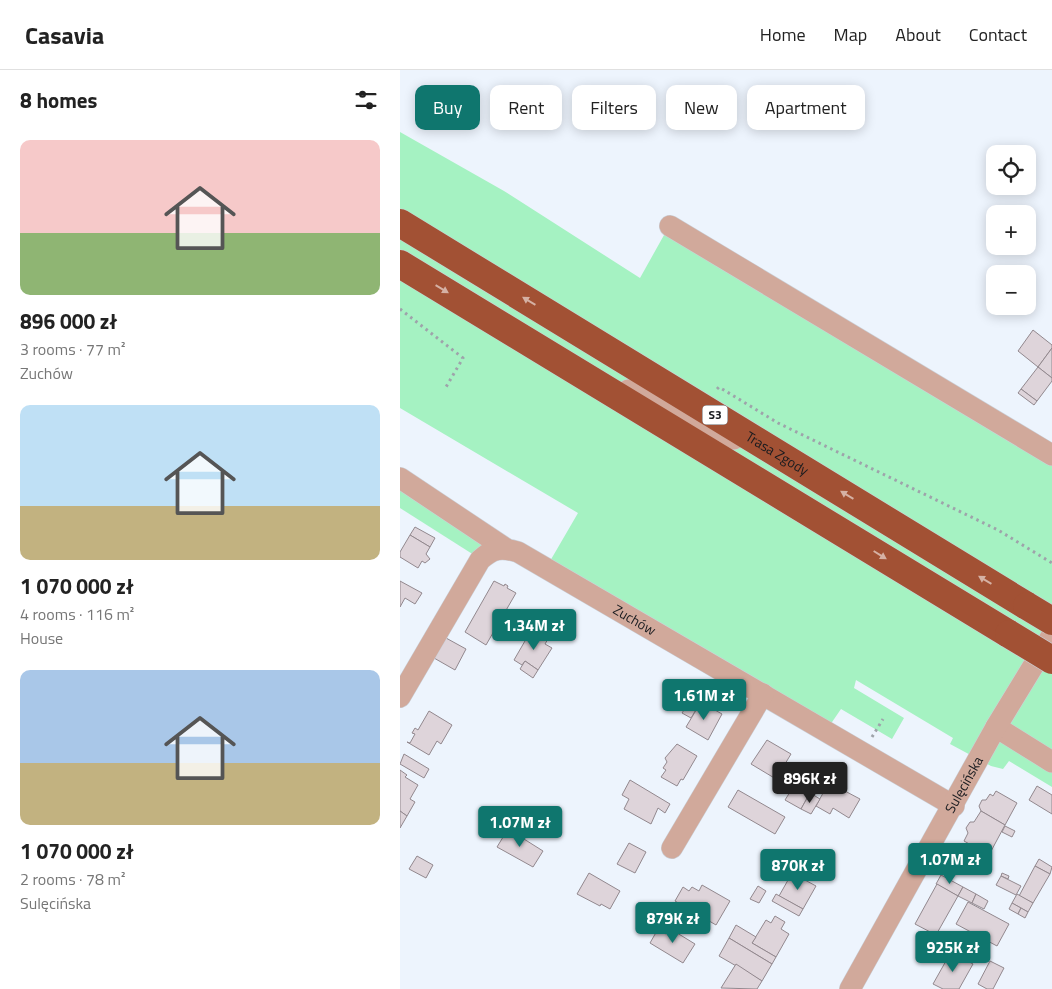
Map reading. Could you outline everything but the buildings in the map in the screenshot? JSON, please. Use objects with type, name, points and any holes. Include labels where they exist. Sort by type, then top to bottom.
[{"type":"highway","name":"Trasa Zgody","points":[[400,223],[1052,621]]},
{"type":"highway","name":"S3","points":[[400,264],[1052,660]]},
{"type":"street","points":[[670,226],[1052,455]]},
{"type":"street","points":[[565,323],[804,508]]},
{"type":"street","points":[[545,351],[822,480]]},
{"type":"street","name":"Zuchów","points":[[400,478],[505,548],[518,552],[954,806]]},
{"type":"street","points":[[400,697],[480,560],[490,551],[505,548]]},
{"type":"street","name":"Sulęcińska","points":[[850,989],[954,806],[996,727],[1052,635]]},
{"type":"street","points":[[672,848],[763,694]]},
{"type":"street","points":[[996,727],[1052,762]]},
{"type":"path","points":[[400,309],[463,358],[446,387]]},
{"type":"path","points":[[716,389],[719,387],[778,422],[998,530],[1052,563]]},
{"type":"green space","points":[[400,132],[504,191],[640,278],[673,219],[1052,453],[1052,787],[1009,761],[1003,769],[991,766],[950,744],[953,738],[856,680],[854,688],[904,718],[892,739],[841,709],[830,725],[546,568],[578,513],[400,408]]},
{"type":"green space","points":[[400,484],[495,544],[474,555],[400,508]]}]
